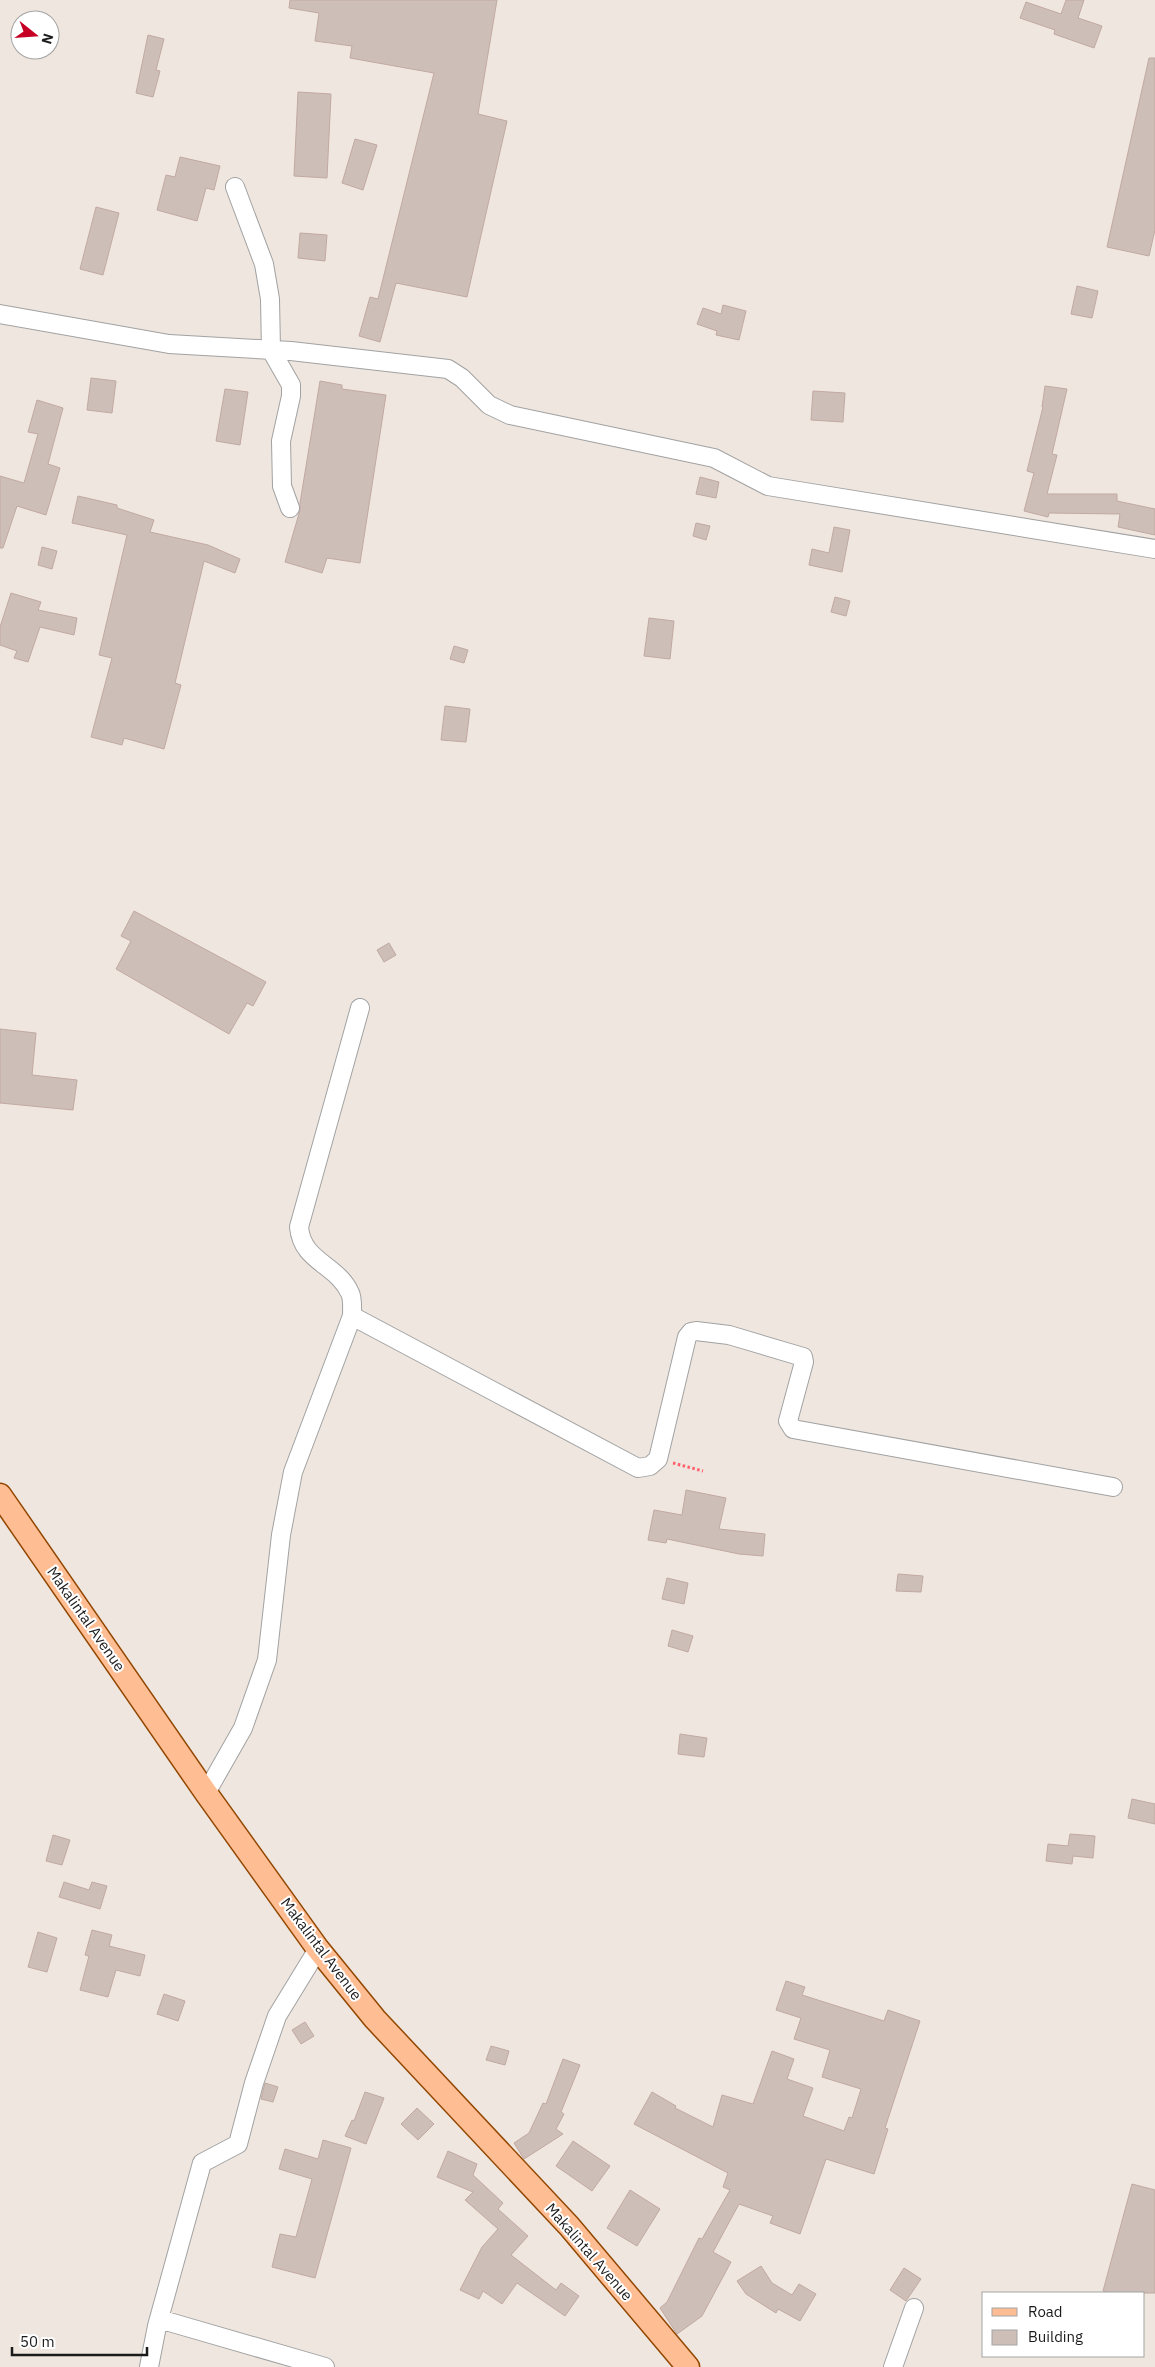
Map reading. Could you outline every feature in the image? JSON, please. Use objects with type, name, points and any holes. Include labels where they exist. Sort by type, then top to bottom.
[{"type":"main road","name":"Makalintal Avenue","points":[[0,1495],[206,1793],[318,1949],[375,2020],[569,2226],[688,2367]]},
{"type":"street","points":[[235,187],[264,264],[270,299],[271,350],[291,385],[291,396],[281,441],[282,486],[290,508]]},
{"type":"street","points":[[0,314],[169,344],[271,350],[448,369],[462,378],[489,405],[510,414],[714,458],[768,486],[1155,549]]},
{"type":"street","points":[[206,1793],[243,1728],[268,1660],[281,1535],[293,1472],[352,1316],[351,1295],[342,1280],[300,1241],[299,1227],[360,1008]]},
{"type":"street","points":[[352,1316],[638,1468],[650,1466],[658,1459],[687,1337],[691,1332],[696,1331],[729,1335],[803,1357],[804,1362],[788,1421],[793,1429],[1113,1487]]},
{"type":"street","points":[[149,2367],[159,2319],[202,2163],[238,2144],[254,2083],[277,2016],[318,1949]]},
{"type":"street","points":[[893,2367],[914,2308]]},
{"type":"street","points":[[159,2319],[325,2367]]},
{"type":"path","points":[[658,1459],[703,1471]]},
{"type":"building","points":[[290,0],[497,0],[478,114],[507,121],[467,297],[396,283],[380,342],[359,336],[370,297],[378,299],[434,73],[350,58],[352,46],[315,41],[319,13],[289,8]]},
{"type":"building","points":[[1066,0],[1084,0],[1078,18],[1102,26],[1094,48],[1054,34],[1055,30],[1020,18],[1026,2],[1061,14]]},
{"type":"building","points":[[148,35],[164,39],[156,70],[160,71],[153,97],[136,93]]},
{"type":"building","points":[[1149,58],[1155,58],[1155,230],[1149,256],[1107,247]]},
{"type":"building","points":[[298,92],[331,94],[327,178],[294,176]]},
{"type":"building","points":[[355,139],[377,145],[363,190],[342,183]]},
{"type":"building","points":[[180,157],[220,166],[214,190],[206,188],[197,221],[157,210],[166,175],[175,177]]},
{"type":"building","points":[[96,207],[119,213],[103,275],[80,269]]},
{"type":"building","points":[[300,233],[327,235],[325,261],[298,258]]},
{"type":"building","points":[[1077,286],[1098,291],[1092,318],[1071,314]]},
{"type":"building","points":[[723,305],[746,311],[739,340],[716,335],[717,331],[697,324],[703,308],[721,314]]},
{"type":"building","points":[[91,378],[116,381],[112,413],[87,410]]},
{"type":"building","points":[[320,381],[342,385],[342,389],[386,395],[360,563],[327,558],[322,573],[285,562],[300,510]]},
{"type":"building","points":[[1045,386],[1067,389],[1052,454],[1057,455],[1047,494],[1117,494],[1117,501],[1155,509],[1155,535],[1118,527],[1120,514],[1049,513],[1048,517],[1024,511],[1034,473],[1027,471],[1043,407]]},
{"type":"building","points":[[225,389],[248,392],[240,445],[216,441]]},
{"type":"building","points":[[813,391],[845,393],[843,422],[811,420]]},
{"type":"building","points":[[37,400],[63,408],[48,464],[60,468],[46,515],[17,506],[3,548],[0,548],[0,476],[24,483],[38,434],[28,432]]},
{"type":"building","points":[[700,477],[719,482],[716,498],[696,494]]},
{"type":"building","points":[[78,496],[117,505],[117,508],[154,520],[150,532],[208,545],[240,559],[235,573],[204,561],[175,683],[181,685],[164,749],[124,738],[122,745],[91,737],[112,658],[99,655],[127,535],[72,523]]},
{"type":"building","points":[[696,523],[710,526],[706,540],[693,536]]},
{"type":"building","points":[[834,527],[850,530],[842,572],[809,565],[812,549],[829,553]]},
{"type":"building","points":[[42,547],[57,551],[52,569],[38,565]]},
{"type":"building","points":[[11,593],[41,602],[38,610],[77,618],[74,635],[40,627],[28,662],[14,658],[17,651],[0,645],[0,627]]},
{"type":"building","points":[[835,597],[850,601],[846,616],[831,612]]},
{"type":"building","points":[[649,618],[674,621],[670,659],[644,656]]},
{"type":"building","points":[[454,646],[468,650],[464,663],[450,659]]},
{"type":"building","points":[[445,706],[470,709],[466,742],[441,740]]},
{"type":"building","points":[[134,911],[266,982],[253,1006],[247,1003],[229,1034],[116,969],[131,941],[121,936]]},
{"type":"building","points":[[389,943],[396,955],[384,962],[377,950]]},
{"type":"building","points":[[0,1029],[36,1033],[32,1075],[77,1080],[73,1110],[0,1103]]},
{"type":"building","points":[[686,1490],[726,1498],[719,1529],[765,1534],[763,1556],[739,1554],[667,1539],[666,1543],[648,1540],[654,1510],[682,1515]]},
{"type":"building","points":[[898,1574],[923,1576],[921,1592],[896,1591]]},
{"type":"building","points":[[667,1578],[688,1583],[684,1604],[662,1599]]},
{"type":"building","points":[[672,1630],[693,1636],[688,1652],[668,1646]]},
{"type":"building","points":[[680,1734],[707,1738],[704,1757],[678,1754]]},
{"type":"building","points":[[1132,1799],[1155,1804],[1155,1824],[1128,1818]]},
{"type":"building","points":[[1070,1834],[1095,1836],[1093,1858],[1073,1856],[1072,1864],[1046,1861],[1048,1844],[1068,1846]]},
{"type":"building","points":[[53,1835],[70,1840],[62,1865],[46,1861]]},
{"type":"building","points":[[64,1882],[89,1890],[92,1882],[107,1886],[100,1909],[59,1897]]},
{"type":"building","points":[[92,1930],[112,1935],[109,1946],[145,1955],[140,1976],[116,1970],[108,1997],[80,1990],[89,1956],[85,1955]]},
{"type":"building","points":[[38,1932],[57,1938],[47,1972],[28,1967]]},
{"type":"building","points":[[786,1981],[805,1987],[802,1995],[884,2021],[888,2010],[920,2021],[885,2128],[888,2129],[874,2174],[826,2159],[800,2234],[770,2223],[773,2216],[739,2204],[713,2252],[731,2262],[702,2316],[677,2334],[660,2308],[667,2302],[699,2238],[702,2239],[730,2190],[723,2187],[728,2173],[634,2124],[652,2092],[676,2106],[675,2108],[713,2127],[722,2095],[753,2104],[772,2051],[794,2059],[787,2079],[813,2088],[803,2116],[844,2131],[849,2117],[852,2118],[861,2089],[822,2077],[830,2050],[794,2039],[801,2018],[776,2010]]},
{"type":"building","points":[[164,1994],[185,2001],[178,2021],[157,2014]]},
{"type":"building","points":[[305,2022],[314,2036],[301,2044],[292,2030]]},
{"type":"building","points":[[491,2046],[509,2051],[505,2065],[486,2060]]},
{"type":"building","points":[[563,2059],[580,2065],[561,2112],[564,2114],[556,2129],[563,2134],[524,2159],[514,2143],[529,2133],[543,2103],[546,2104]]},
{"type":"building","points":[[265,2083],[278,2087],[273,2102],[261,2099]]},
{"type":"building","points":[[365,2092],[384,2098],[366,2144],[345,2136],[352,2120],[354,2121]]},
{"type":"building","points":[[417,2108],[434,2124],[418,2140],[401,2124]]},
{"type":"building","points":[[323,2140],[351,2148],[315,2278],[272,2267],[280,2234],[296,2237],[312,2179],[279,2169],[285,2149],[318,2159]]},
{"type":"building","points":[[573,2141],[610,2166],[592,2191],[556,2166]]},
{"type":"building","points":[[448,2151],[477,2164],[473,2175],[503,2203],[498,2209],[528,2236],[511,2255],[556,2290],[561,2283],[579,2296],[565,2316],[517,2283],[502,2304],[483,2291],[479,2299],[460,2290],[482,2247],[498,2229],[465,2200],[473,2192],[437,2177]]},
{"type":"building","points":[[1132,2184],[1155,2190],[1155,2293],[1103,2291]]},
{"type":"building","points":[[630,2190],[660,2209],[637,2246],[607,2228]]},
{"type":"building","points":[[761,2266],[772,2283],[792,2295],[799,2284],[816,2294],[800,2321],[778,2309],[776,2313],[746,2294],[737,2281]]},
{"type":"building","points":[[904,2268],[921,2279],[906,2301],[890,2290]]}]
